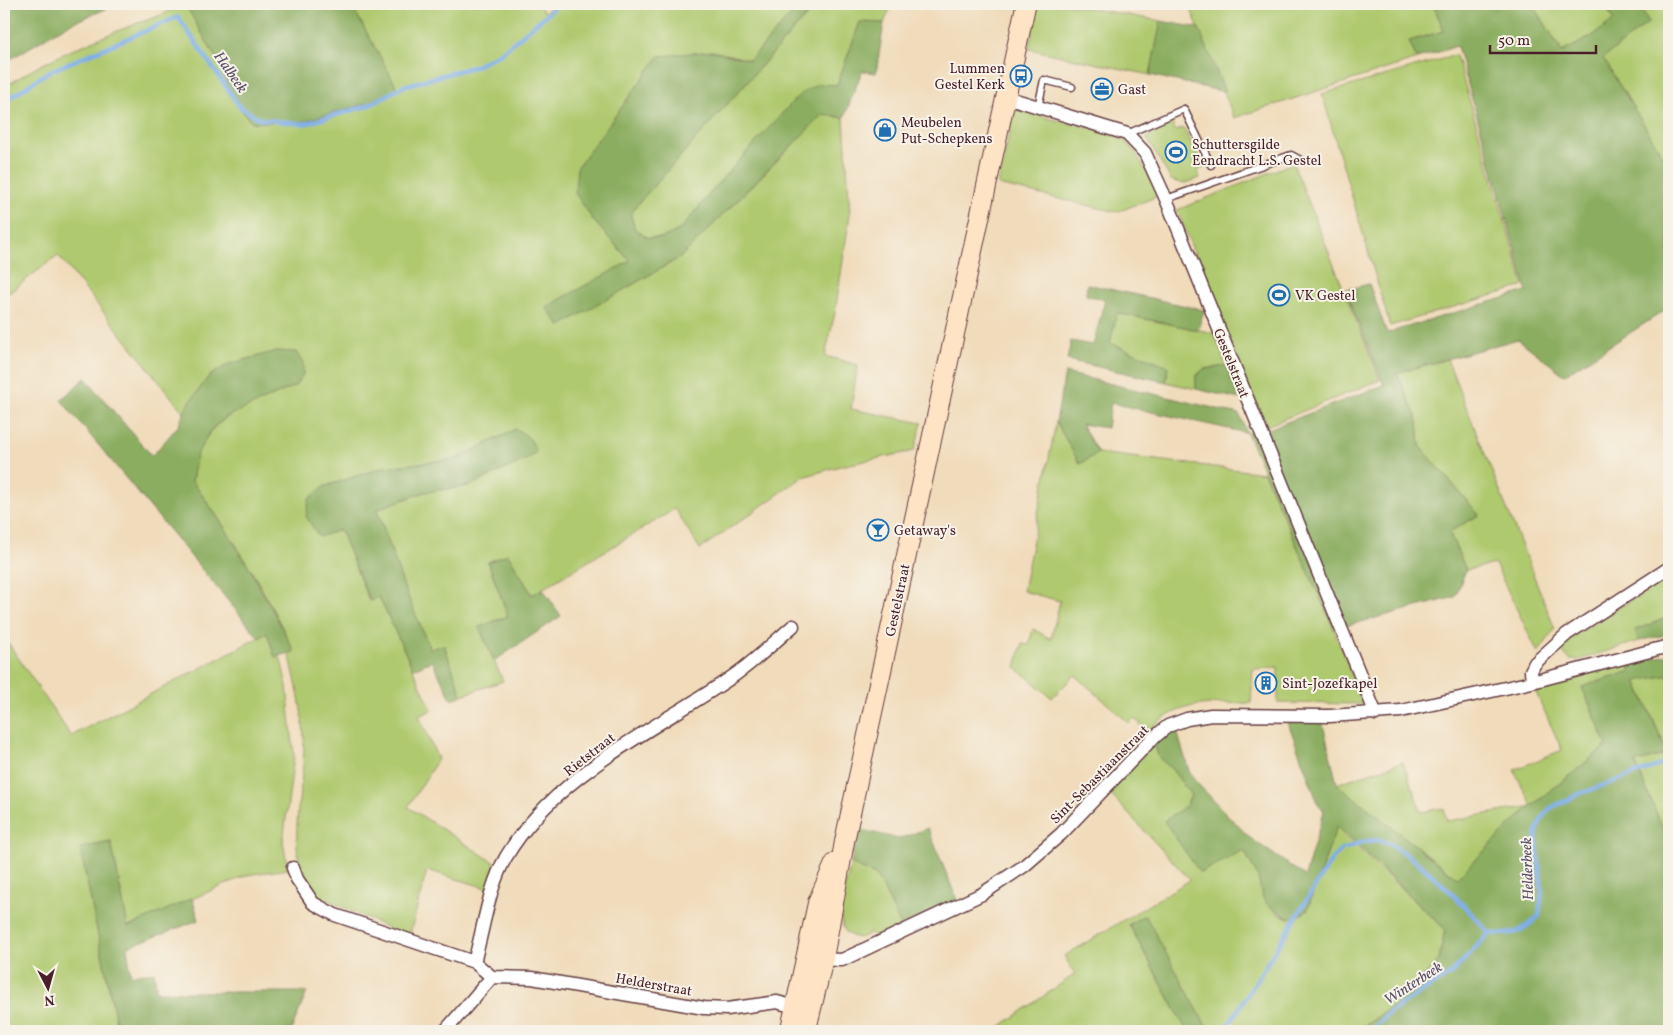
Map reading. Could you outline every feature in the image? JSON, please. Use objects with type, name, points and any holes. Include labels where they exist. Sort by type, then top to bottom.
[{"type":"main road","name":"Gestelstraat","points":[[790,1031],[803,1009],[845,839],[1026,4]]},
{"type":"main road","name":"Gestelstraat","points":[[803,1009],[806,1031]]},
{"type":"street","name":"Gestelstraat","points":[[1006,97],[1127,134],[1145,153],[1166,199],[1376,714]]},
{"type":"street","points":[[1532,682],[1531,671],[1535,663],[1567,634],[1669,568]]},
{"type":"street","name":"Rietstraat","points":[[474,962],[500,869],[516,842],[541,812],[576,781],[625,744],[730,679],[793,626]]},
{"type":"street","name":"Sint-Sebastiaanstraat","points":[[814,959],[842,960],[982,894],[1024,866],[1061,834],[1152,739],[1168,726],[1187,719],[1211,715],[1330,716],[1401,711],[1532,682],[1669,646]]},
{"type":"street","points":[[293,868],[297,879],[313,903],[335,915],[474,962],[492,977],[445,1031]]},
{"type":"street","name":"Helderstraat","points":[[492,977],[532,978],[704,1008],[726,1009],[777,1002],[803,1009]]},
{"type":"lane","points":[[1038,107],[1044,80],[1072,87]]},
{"type":"lane","points":[[1127,134],[1184,109],[1212,165]]},
{"type":"lane","points":[[1166,199],[1292,155],[1302,161]]},
{"type":"green space","points":[[4,4],[118,4],[67,25],[4,63]]},
{"type":"green space","points":[[177,4],[186,4],[221,67],[232,98],[397,89],[351,4],[539,4],[544,12],[555,4],[801,4],[750,60],[712,51],[593,220],[630,261],[547,307],[560,326],[681,257],[823,114],[844,118],[850,214],[835,313],[825,356],[858,365],[851,409],[922,423],[914,451],[840,466],[803,477],[700,549],[675,509],[532,595],[508,554],[488,562],[508,616],[479,627],[503,681],[462,695],[444,645],[430,649],[404,587],[377,509],[425,492],[469,486],[527,459],[536,452],[516,429],[456,459],[384,467],[323,487],[369,601],[379,597],[432,710],[419,716],[438,759],[408,807],[498,865],[490,889],[427,870],[409,938],[311,892],[303,875],[298,856],[297,818],[304,741],[301,708],[289,653],[294,651],[248,564],[192,482],[196,455],[212,429],[238,411],[295,386],[209,376],[184,413],[58,255],[4,297],[4,88],[49,61],[101,38],[162,15]]},
{"type":"green space","points":[[185,4],[351,4],[398,89],[368,103],[298,123],[251,122],[232,98],[221,67]]},
{"type":"green space","points":[[801,4],[817,4],[635,207],[631,216],[635,229],[648,238],[662,238],[681,229],[722,179],[800,94],[818,84],[837,85],[860,22],[884,23],[876,73],[862,71],[844,118],[823,114],[681,257],[560,326],[546,307],[630,261],[593,220],[575,193],[577,168],[659,56],[712,51],[750,60]]},
{"type":"green space","points":[[817,4],[892,4],[884,23],[860,22],[837,85],[818,84],[722,179],[681,229],[662,238],[648,238],[635,230],[631,216],[635,207]]},
{"type":"green space","points":[[1037,4],[1066,4],[1161,21],[1150,75],[1029,49]]},
{"type":"green space","points":[[1189,4],[1433,4],[1444,31],[1409,41],[1417,59],[1234,118]]},
{"type":"green space","points":[[1433,4],[1533,4],[1562,52],[1591,37],[1614,20],[1604,4],[1637,4],[1649,22],[1603,58],[1669,166],[1669,308],[1564,375],[1518,339],[1397,373],[1418,421],[1420,446],[1479,515],[1449,532],[1466,570],[1455,597],[1334,629],[1247,433],[1266,430],[1384,385],[1345,290],[1369,284],[1387,333],[1527,291],[1457,46],[1417,59],[1409,41],[1444,31]]},
{"type":"green space","points":[[1533,4],[1604,4],[1614,20],[1591,37],[1562,52]]},
{"type":"green space","points":[[1637,4],[1669,4],[1669,166],[1603,58],[1649,22]]},
{"type":"green space","points":[[1161,21],[1199,28],[1225,92],[1150,75]]},
{"type":"green space","points":[[1456,55],[1524,286],[1390,326],[1322,94]]},
{"type":"green space","points":[[1019,105],[1047,118],[1113,133],[1124,139],[1133,149],[1161,195],[1117,212],[998,185],[1015,107]]},
{"type":"green space","name":"Schuttersgilde Eendracht L.S. Gestel","points":[[1171,123],[1176,131],[1183,128],[1205,167],[1197,171],[1200,178],[1183,184],[1171,180],[1147,138]]},
{"type":"green space","name":"VK Gestel","points":[[1293,163],[1380,380],[1264,427],[1177,210]]},
{"type":"green space","points":[[1087,284],[1204,310],[1198,330],[1117,313],[1110,343],[1168,366],[1166,382],[1067,360],[1071,341],[1093,345],[1105,300],[1086,295]]},
{"type":"green space","points":[[1117,313],[1214,333],[1226,366],[1204,369],[1196,376],[1196,389],[1166,382],[1168,366],[1110,343]]},
{"type":"green space","points":[[277,351],[296,352],[303,363],[303,375],[295,386],[226,417],[211,430],[197,454],[192,481],[221,522],[247,564],[294,652],[275,657],[267,633],[259,638],[61,400],[85,378],[152,456],[179,425],[186,407],[209,376],[229,364]]},
{"type":"green space","points":[[1447,359],[1555,629],[1538,653],[1495,564],[1466,570],[1449,532],[1479,515],[1420,446],[1418,421],[1397,373]]},
{"type":"green space","points":[[1226,366],[1239,399],[1196,389],[1196,376],[1204,369]]},
{"type":"green space","points":[[1065,373],[1239,414],[1247,433],[1111,403],[1107,428],[1081,424],[1098,453],[1080,464],[1056,422]]},
{"type":"green space","points":[[1056,422],[1080,464],[1098,453],[1264,473],[1334,629],[1363,704],[1278,703],[1278,667],[1253,669],[1251,703],[1208,704],[1184,709],[1160,721],[1148,731],[1134,718],[1129,723],[1075,675],[1052,698],[1016,668],[1022,644],[1029,645],[1033,629],[1051,639],[1060,601],[1023,591]]},
{"type":"green space","points":[[516,429],[529,438],[536,452],[527,459],[469,486],[425,492],[377,509],[404,587],[430,649],[444,645],[462,695],[452,700],[432,661],[413,669],[379,597],[370,601],[340,530],[319,537],[306,516],[309,499],[323,487],[384,467],[456,459]]},
{"type":"green space","points":[[508,554],[532,595],[543,589],[561,616],[494,661],[479,627],[508,616],[488,562]]},
{"type":"green space","points":[[1663,580],[1669,588],[1669,617],[1635,630],[1639,641],[1579,660],[1570,660],[1561,650],[1564,642]]},
{"type":"green space","points":[[1669,617],[1669,634],[1639,641],[1635,630]]},
{"type":"green space","points":[[267,633],[275,657],[280,656],[287,686],[294,756],[283,842],[288,869],[247,875],[128,927],[111,842],[80,848],[118,1031],[6,1031],[4,1024],[4,637],[71,736]]},
{"type":"green space","points":[[1669,655],[1669,675],[1636,681],[1668,754],[1635,763],[1669,843],[1669,1031],[1358,1031],[1397,1003],[1439,960],[1445,929],[1337,826],[1307,910],[1297,917],[1288,918],[1268,905],[1262,896],[1258,877],[1244,850],[1200,873],[1164,821],[1187,805],[1191,795],[1171,768],[1159,758],[1154,743],[1176,728],[1189,771],[1195,781],[1250,838],[1305,876],[1324,811],[1319,806],[1287,720],[1322,720],[1337,784],[1457,878],[1522,814],[1607,745],[1582,687],[1631,671],[1628,663]]},
{"type":"green space","points":[[1628,663],[1632,671],[1582,687],[1607,745],[1532,806],[1514,770],[1562,750],[1534,688]]},
{"type":"green space","points":[[1669,675],[1669,843],[1635,762],[1668,754],[1636,680]]},
{"type":"green space","points":[[1154,743],[1159,758],[1171,768],[1191,795],[1187,805],[1244,850],[1258,877],[1262,896],[1279,914],[1288,918],[1297,917],[1307,910],[1337,826],[1348,839],[1445,929],[1439,960],[1397,1003],[1358,1031],[1245,1031],[1233,1021],[1220,1031],[1209,1031],[1144,915],[1129,925],[1187,1031],[994,1031],[1075,974],[1064,956],[1190,880],[1109,793]]},
{"type":"green space","points":[[1403,762],[1421,812],[1444,808],[1447,821],[1532,806],[1457,878],[1336,784]]},
{"type":"green space","points":[[928,828],[957,900],[901,926],[882,885],[875,875],[851,864],[858,829],[899,839]]},
{"type":"green space","points":[[111,842],[128,927],[192,898],[199,920],[127,947],[131,975],[154,972],[157,992],[307,992],[291,1031],[118,1031],[80,848]]},
{"type":"green space","points":[[851,864],[875,875],[882,885],[901,926],[875,937],[870,933],[866,936],[854,937],[845,931],[841,914]]},
{"type":"green space","points":[[1145,915],[1209,1031],[1187,1031],[1129,924]]},
{"type":"waterway","name":"Halbeek","points":[[4,102],[48,72],[178,17],[240,107],[260,119],[304,124],[367,106],[404,86],[476,66],[501,53],[559,4]]},
{"type":"waterway","name":"Helderbeek","points":[[1347,848],[1372,840],[1381,841],[1394,847],[1423,867],[1439,881],[1489,933],[1505,934],[1517,932],[1539,916],[1542,891],[1536,835],[1541,820],[1549,809],[1579,794],[1669,762]]},
{"type":"waterway","name":"Helderbeek","points":[[1221,1031],[1228,1026],[1331,861],[1342,849]]},
{"type":"waterway","name":"Winterbeek","points":[[1371,1031],[1390,1012],[1452,973],[1489,933]]},
{"type":"place","name":"Lummen Gestel Kerk","points":[[1021,76]]},
{"type":"place","name":"Gast","points":[[1102,89]]},
{"type":"place","name":"Meubelen Put-Schepkens","points":[[885,130]]},
{"type":"place","name":"Schuttersgilde Eendracht L.S. Gestel","points":[[1176,152]]},
{"type":"place","name":"VK Gestel","points":[[1279,295]]},
{"type":"place","name":"Getaway's","points":[[878,530]]},
{"type":"place","name":"Sint-Jozefkapel","points":[[1266,683]]}]
